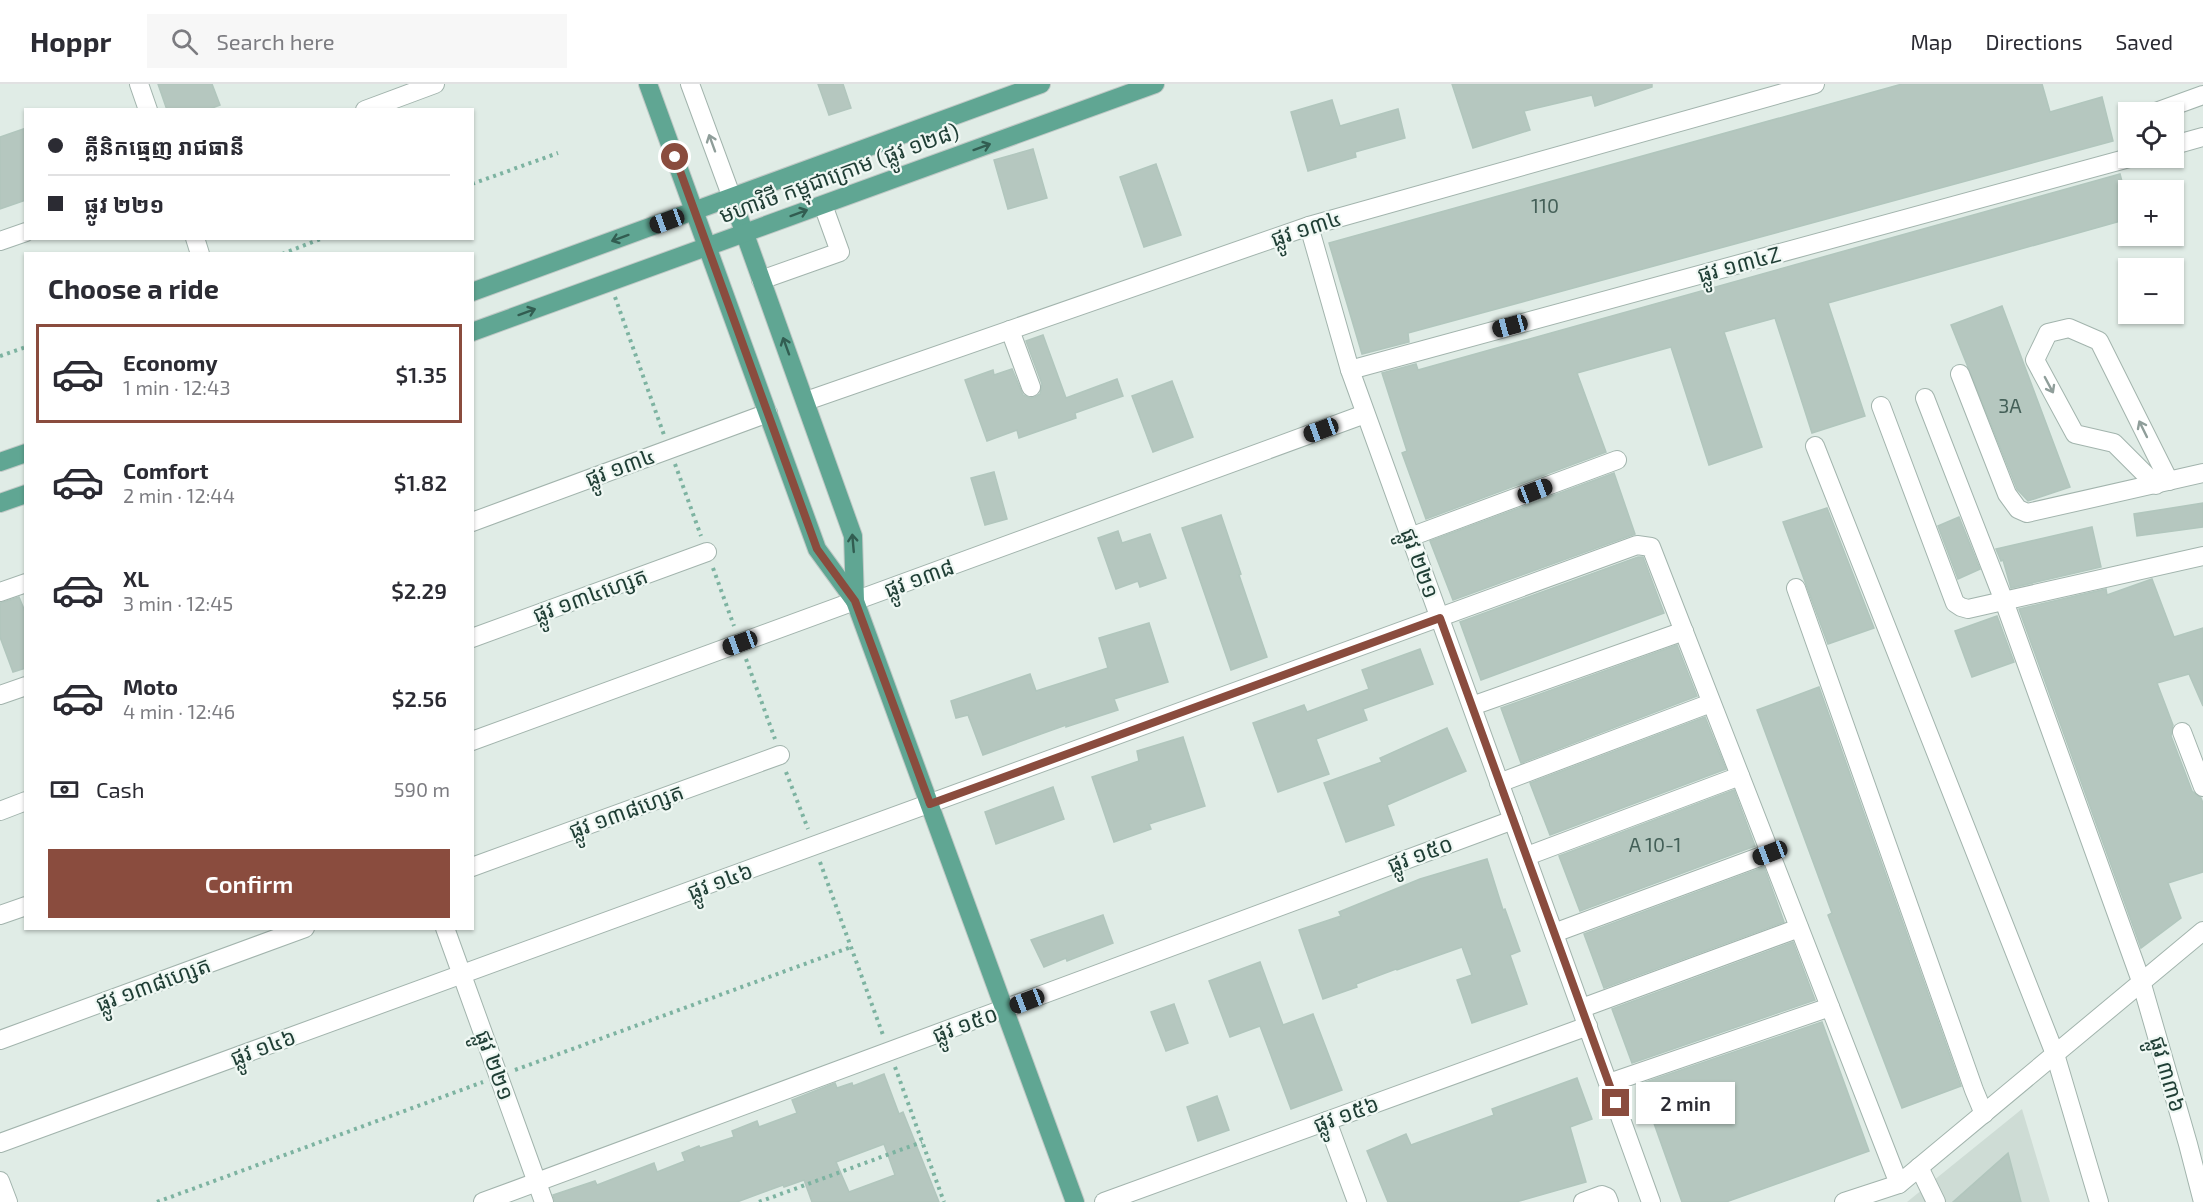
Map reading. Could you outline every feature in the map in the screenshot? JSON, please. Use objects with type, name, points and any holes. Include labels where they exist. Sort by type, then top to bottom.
[{"type":"main road","points":[[648,84],[817,549],[855,601],[1075,1202]]},
{"type":"main road","name":"មហាវិថី កម្ពុជាក្រោម (ផ្លូវ ១២៨)","points":[[474,291],[1041,84]]},
{"type":"main road","name":"មហាវិថី កម្ពុជាក្រោម (ផ្លូវ ១២៨)","points":[[474,331],[1155,84]]},
{"type":"main road","points":[[732,198],[853,536],[855,601]]},
{"type":"main road","points":[[0,462],[24,454]]},
{"type":"main road","points":[[0,504],[24,495]]},
{"type":"street","points":[[139,84],[147,108]]},
{"type":"street","points":[[369,108],[435,84]]},
{"type":"street","points":[[690,84],[732,198]]},
{"type":"street","name":"ផ្លូវ ១៣៤","points":[[806,401],[1309,226],[1815,84]]},
{"type":"street","points":[[2184,102],[2203,95]]},
{"type":"street","points":[[2184,142],[2203,137]]},
{"type":"street","name":"ផ្លូវ ១៣៤Z","points":[[1350,370],[2118,161]]},
{"type":"street","points":[[761,280],[840,252],[823,205]]},
{"type":"street","name":"ផ្លូវ ២២១","points":[[1309,226],[1350,370],[1365,414],[1651,1202]]},
{"type":"street","points":[[0,241],[24,233]]},
{"type":"street","points":[[2069,328],[2099,341],[2162,483],[2114,443],[2075,434],[2035,360],[2048,333],[2069,328]]},
{"type":"street","points":[[1010,330],[1031,387]]},
{"type":"street","points":[[1960,374],[2007,494],[2018,509],[2027,513],[2203,473]]},
{"type":"street","name":"ផ្លូវ ៣៣៦","points":[[1925,398],[2004,601],[2141,981],[2196,1142],[2203,1202]]},
{"type":"street","points":[[1881,406],[1955,603],[1961,607],[1968,609],[2203,556]]},
{"type":"street","name":"ផ្លូវ ១៣៤","points":[[474,521],[768,413]]},
{"type":"street","name":"ផ្លូវ ១៣៨","points":[[474,740],[1365,414]]},
{"type":"street","points":[[1815,446],[2055,1054],[2099,1202]]},
{"type":"street","points":[[1410,537],[1617,460]]},
{"type":"street","name":"ផ្លូវ ១៤៦","points":[[0,1143],[1637,545],[1651,547],[1684,631]]},
{"type":"street","name":"ផ្លូវ ១៣៤ហ្សេត","points":[[474,637],[707,552]]},
{"type":"street","points":[[0,592],[24,584]]},
{"type":"street","points":[[1796,588],[1984,1114]]},
{"type":"street","points":[[1472,706],[1684,631],[1899,1184]]},
{"type":"street","points":[[0,695],[24,687]]},
{"type":"street","points":[[1499,783],[1712,703]]},
{"type":"street","points":[[2182,732],[2203,787]]},
{"type":"street","name":"ផ្លូវ ១៣៨ហ្សេត","points":[[474,866],[780,755]]},
{"type":"street","points":[[1527,856],[1740,776]]},
{"type":"street","points":[[0,811],[24,802]]},
{"type":"street","name":"ផ្លូវ ១៥០","points":[[483,1202],[1513,820]]},
{"type":"street","points":[[1554,933],[1770,853]]},
{"type":"street","points":[[0,915],[24,907]]},
{"type":"street","points":[[1582,1008],[1799,928]]},
{"type":"street","name":"ផ្លូវ ១៣៨ហ្សេត","points":[[0,1040],[300,930]]},
{"type":"street","name":"ផ្លូវ ២២១","points":[[446,930],[544,1202]]},
{"type":"street","points":[[1844,1202],[1899,1184],[2203,931]]},
{"type":"street","points":[[1609,1083],[1830,1007]]},
{"type":"street","name":"ផ្លូវ ១៥៦","points":[[1104,1202],[1588,1026]]},
{"type":"street","points":[[1327,1121],[1357,1202]]},
{"type":"street","points":[[1919,1167],[1935,1202]]},
{"type":"street","points":[[0,1181],[8,1202]]},
{"type":"street","points":[[1583,1202],[1602,1195],[1610,1202]]},
{"type":"path","points":[[474,183],[558,153]]},
{"type":"path","points":[[287,252],[318,240]]},
{"type":"path","points":[[610,282],[669,450],[944,1202]]},
{"type":"path","points":[[0,356],[24,348]]},
{"type":"path","points":[[759,1202],[922,1142]]},
{"type":"shaded area","points":[[2022,1109],[2050,1202],[1907,1202]]},
{"type":"building","points":[[158,84],[212,84],[220,105],[212,108],[166,108]]},
{"type":"building","points":[[818,84],[843,84],[851,108],[829,115]]},
{"type":"building","points":[[1452,84],[1652,84],[1652,87],[1595,106],[1592,95],[1524,111],[1530,130],[1473,148]]},
{"type":"building","points":[[1902,84],[2042,84],[2050,112],[2102,97],[2113,141],[1408,333],[1409,342],[1362,354],[1329,243]]},
{"type":"building","points":[[1332,100],[1340,126],[1398,109],[1405,138],[1355,152],[1356,157],[1308,171],[1291,112]]},
{"type":"building","points":[[24,129],[24,201],[0,209],[0,137]]},
{"type":"building","points":[[1033,149],[1047,198],[1008,209],[994,160]]},
{"type":"building","points":[[1156,164],[1181,235],[1144,247],[1120,177]]},
{"type":"building","points":[[2120,174],[2122,180],[2118,180],[2118,222],[1828,303],[1865,416],[1812,433],[1775,318],[1724,332],[1762,447],[1709,465],[1671,347],[1577,373],[1606,452],[1426,519],[1402,453],[1407,451],[1382,373],[1416,364],[1418,370]]},
{"type":"building","points":[[2002,306],[2070,487],[2028,501],[2017,489],[1951,325]]},
{"type":"building","points":[[1043,335],[1066,398],[1117,379],[1123,396],[1075,413],[1076,418],[1019,438],[1017,430],[987,441],[965,380],[993,370],[994,375],[1012,369],[1023,395],[1030,398],[1035,397],[1040,394],[1042,384],[1026,341]]},
{"type":"building","points":[[1172,381],[1193,437],[1153,452],[1132,396]]},
{"type":"building","points":[[994,472],[1007,519],[985,525],[971,478]]},
{"type":"building","points":[[1614,473],[1635,534],[1453,600],[1430,541]]},
{"type":"building","points":[[2203,503],[2203,527],[2137,536],[2134,514]]},
{"type":"building","points":[[1827,508],[1874,628],[1828,644],[1783,522]]},
{"type":"building","points":[[1221,515],[1267,657],[1231,670],[1182,528]]},
{"type":"building","points":[[1959,517],[1980,569],[1958,579],[1938,526]]},
{"type":"building","points":[[2092,527],[2101,567],[2011,588],[2003,560],[2001,561],[1996,549]]},
{"type":"building","points":[[1118,531],[1122,543],[1150,534],[1166,578],[1140,587],[1138,581],[1116,589],[1098,538]]},
{"type":"building","points":[[1643,557],[1664,613],[1481,680],[1460,622]]},
{"type":"building","points":[[2152,579],[2174,637],[2203,628],[2203,706],[2189,674],[2157,683],[2173,725],[2171,736],[2192,791],[2201,798],[2203,803],[2203,872],[2168,883],[2181,918],[2141,948],[2019,609],[2106,589],[2107,595]]},
{"type":"building","points":[[19,597],[24,609],[24,669],[13,672],[0,637],[0,603]]},
{"type":"building","points":[[1997,616],[2014,662],[1972,677],[1955,631]]},
{"type":"building","points":[[1149,623],[1168,682],[1114,699],[1118,710],[1066,727],[1066,725],[983,755],[968,715],[956,718],[951,701],[1030,674],[1036,691],[1108,668],[1099,638]]},
{"type":"building","points":[[1677,645],[1697,696],[1521,763],[1501,708]]},
{"type":"building","points":[[1420,649],[1433,684],[1363,709],[1367,720],[1316,739],[1329,774],[1278,792],[1253,723],[1304,705],[1307,712],[1369,689],[1362,670]]},
{"type":"building","points":[[1819,687],[1961,1086],[1902,1108],[1828,915],[1832,913],[1757,710]]},
{"type":"building","points":[[1705,717],[1726,769],[1550,835],[1530,783]]},
{"type":"building","points":[[1447,728],[1466,771],[1387,805],[1394,825],[1346,842],[1324,783],[1382,762],[1380,758]]},
{"type":"building","points":[[1183,737],[1205,806],[1149,824],[1151,829],[1114,842],[1092,777],[1139,761],[1137,751]]},
{"type":"building","points":[[1053,787],[1064,819],[996,844],[985,812]]},
{"type":"building","points":[[1734,790],[1755,846],[1580,911],[1559,856]]},
{"type":"building","points":[[1487,859],[1503,910],[1505,909],[1520,951],[1510,955],[1527,1004],[1472,1023],[1457,980],[1472,975],[1462,947],[1396,969],[1356,984],[1357,987],[1323,999],[1299,930],[1341,916],[1339,912],[1420,879]]},
{"type":"building","points":[[1764,867],[1784,922],[1604,988],[1584,934]]},
{"type":"building","points":[[1103,915],[1113,943],[1067,961],[1066,958],[1044,967],[1031,940]]},
{"type":"building","points":[[1793,942],[1815,1000],[1632,1063],[1612,1009]]},
{"type":"building","points":[[1260,962],[1283,1025],[1313,1014],[1342,1090],[1291,1109],[1260,1026],[1230,1037],[1209,981]]},
{"type":"building","points":[[1174,1004],[1188,1043],[1166,1051],[1151,1012]]},
{"type":"building","points":[[1822,1022],[1869,1151],[1726,1202],[1682,1202],[1640,1084]]},
{"type":"building","points":[[884,1074],[899,1114],[903,1112],[939,1202],[812,1202],[804,1180],[784,1187],[783,1185],[737,1202],[555,1202],[553,1195],[595,1181],[597,1185],[654,1163],[657,1172],[685,1161],[682,1153],[734,1137],[732,1131],[757,1121],[759,1127],[797,1113],[792,1100],[835,1083],[837,1088],[852,1083],[853,1086]],"holes":[[[884,1144],[895,1175],[849,1192],[836,1162]]]},
{"type":"building","points":[[1577,1078],[1592,1119],[1570,1127],[1586,1182],[1516,1202],[1388,1202],[1367,1151],[1406,1134],[1411,1145],[1494,1115],[1492,1109]]},
{"type":"building","points":[[1217,1096],[1229,1130],[1198,1141],[1187,1107]]},
{"type":"building","points":[[2008,1153],[2021,1202],[1953,1202]]},
{"type":"route","points":[[675,157],[817,549],[855,601],[930,804],[1440,618],[1616,1103]]}]
